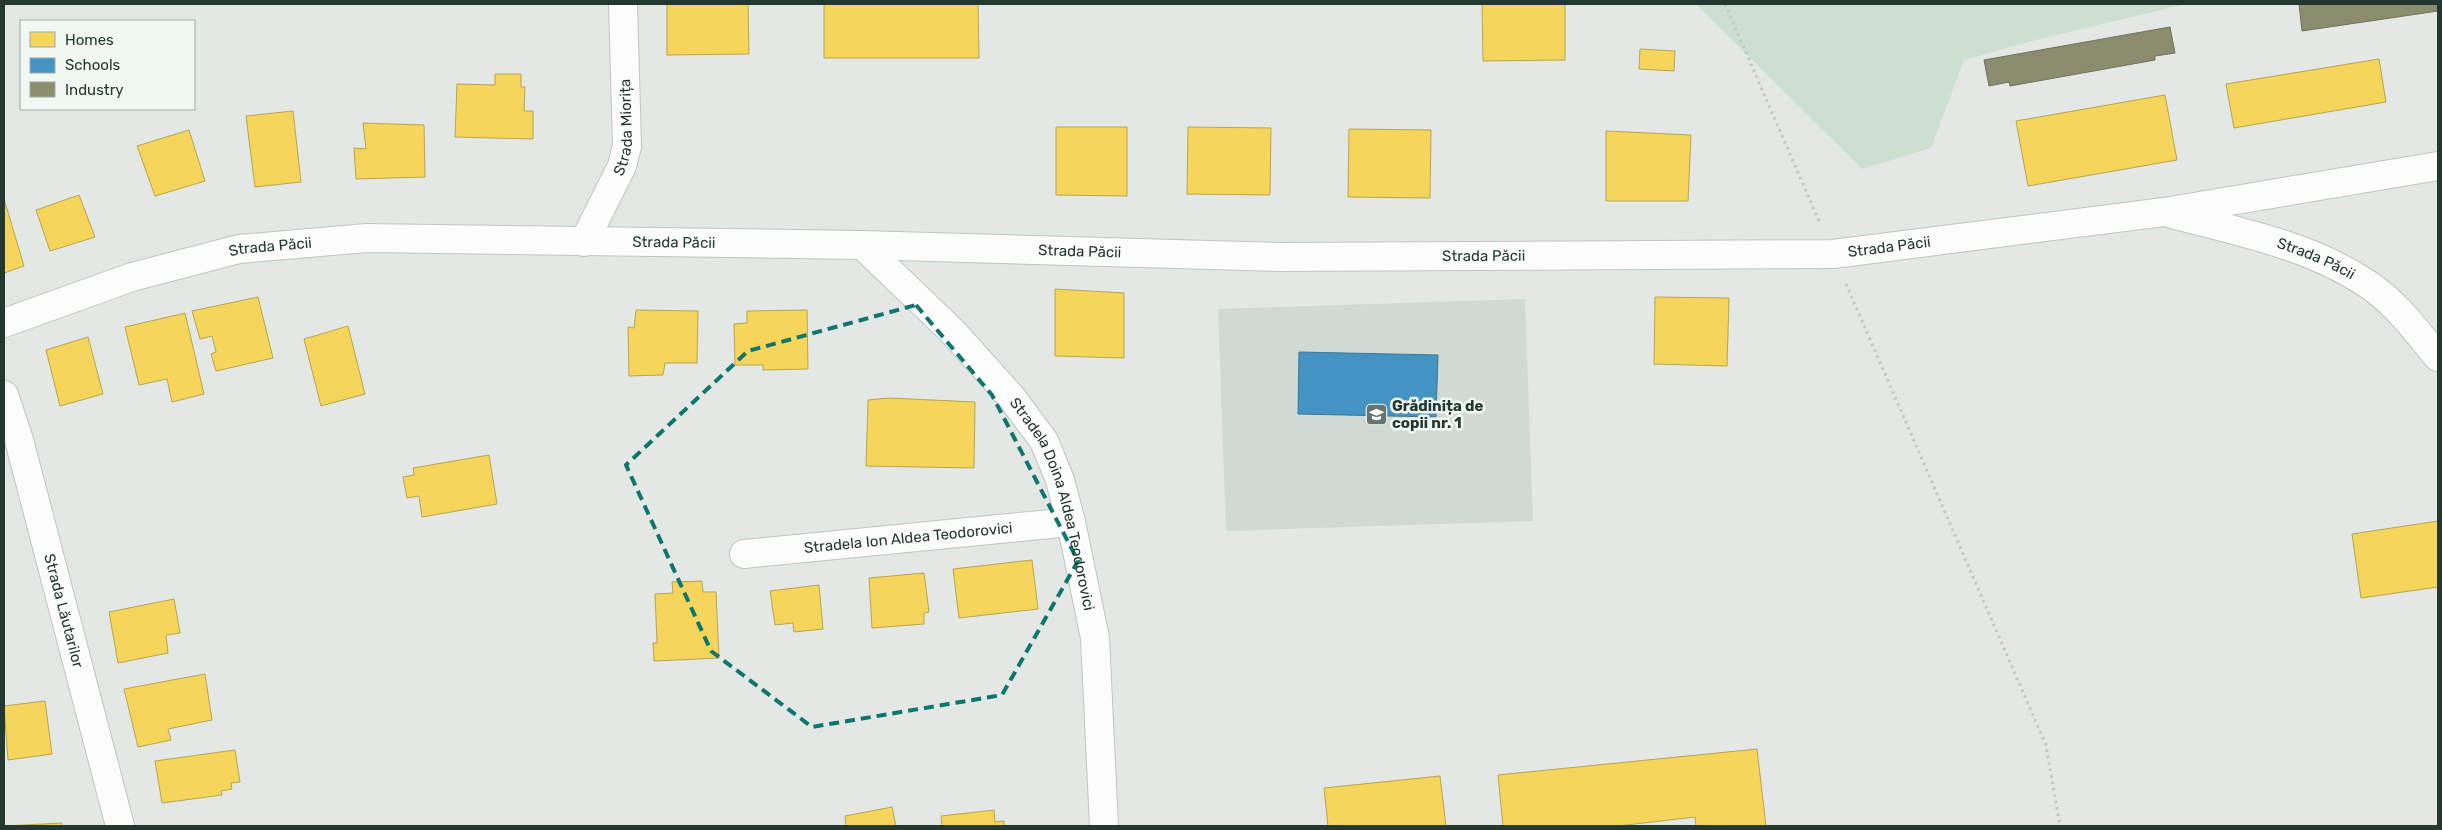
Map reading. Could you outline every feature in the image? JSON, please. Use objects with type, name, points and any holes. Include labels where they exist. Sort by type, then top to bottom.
[{"type":"street","name":"Strada Miorița","points":[[584,242],[622,166],[627,146],[623,4]]},
{"type":"street","name":"Strada Păcii","points":[[4,323],[132,277],[238,249],[367,238],[862,245],[1280,257],[1833,254],[2164,212],[2438,166]]},
{"type":"street","name":"Strada Păcii","points":[[2164,212],[2300,249],[2370,285],[2404,316],[2438,357]]},
{"type":"street","name":"Stradela Doina Aldea Teodorovici","points":[[862,245],[953,332],[1012,398],[1044,441],[1060,480],[1072,522],[1095,638],[1104,826]]},
{"type":"street","name":"Strada Lăutarilor","points":[[4,395],[19,440],[120,826]]},
{"type":"street","name":"Stradela Ion Aldea Teodorovici","points":[[744,554],[1072,522]]},
{"type":"path","points":[[1725,4],[2046,745],[2060,826]]},
{"type":"highlighted area","points":[[916,305],[992,395],[1078,561],[1002,695],[812,727],[711,651],[626,465],[748,351]]},
{"type":"shaded area","name":"Grădinița de copii nr. 1","points":[[1525,299],[1533,521],[1226,531],[1218,309]]},
{"type":"green space","points":[[1696,4],[2186,4],[2036,40],[1964,60],[1931,148],[1862,169]]},
{"type":"building: Homes","points":[[667,4],[748,4],[749,54],[667,55]]},
{"type":"building: Homes","points":[[824,4],[978,4],[979,58],[824,58]]},
{"type":"building: Homes","points":[[1482,4],[1565,4],[1565,60],[1483,61]]},
{"type":"building: Homes","points":[[1640,49],[1675,51],[1674,71],[1639,69]]},
{"type":"building: Homes","points":[[2379,59],[2386,102],[2234,128],[2226,84]]},
{"type":"building: Homes","points":[[495,74],[521,74],[521,87],[525,87],[524,111],[533,111],[533,139],[455,137],[457,84],[495,85]]},
{"type":"building: Homes","points":[[2165,95],[2177,160],[2028,186],[2016,121]]},
{"type":"building: Homes","points":[[293,111],[301,182],[255,187],[246,116]]},
{"type":"building: Homes","points":[[363,123],[424,125],[425,177],[356,179],[354,148],[366,149]]},
{"type":"building: Homes","points":[[1056,127],[1127,127],[1127,196],[1056,195]]},
{"type":"building: Homes","points":[[1188,127],[1271,128],[1270,195],[1187,194]]},
{"type":"building: Homes","points":[[1349,129],[1431,130],[1430,198],[1348,197]]},
{"type":"building: Homes","points":[[189,130],[205,181],[155,196],[137,146]]},
{"type":"building: Homes","points":[[1606,131],[1691,135],[1688,201],[1606,201]]},
{"type":"building: Homes","points":[[79,195],[95,237],[50,251],[36,210]]},
{"type":"building: Homes","points":[[4,199],[24,266],[4,273]]},
{"type":"building: Homes","points":[[1055,289],[1124,293],[1124,358],[1055,356]]},
{"type":"building: Homes","points":[[258,297],[273,358],[216,371],[211,354],[216,352],[212,336],[200,339],[192,311]]},
{"type":"building: Homes","points":[[1655,297],[1729,298],[1727,366],[1654,364]]},
{"type":"building: Homes","points":[[636,310],[698,311],[697,363],[665,363],[663,375],[629,376],[628,327],[634,328]]},
{"type":"building: Homes","points":[[807,310],[808,369],[763,370],[763,365],[735,365],[734,324],[747,323],[747,311]]},
{"type":"building: Homes","points":[[185,313],[204,394],[172,402],[167,379],[139,385],[125,327]]},
{"type":"building: Homes","points":[[348,326],[365,394],[321,406],[304,339]]},
{"type":"building: Homes","points":[[88,337],[103,394],[60,406],[46,350]]},
{"type":"building: Homes","points":[[889,398],[975,402],[974,468],[866,466],[868,400]]},
{"type":"building: Homes","points":[[489,455],[497,504],[422,517],[419,496],[407,498],[403,477],[414,475],[413,468]]},
{"type":"building: Homes","points":[[2438,521],[2438,587],[2361,598],[2352,534]]},
{"type":"building: Homes","points":[[1032,560],[1038,609],[959,618],[953,569]]},
{"type":"building: Homes","points":[[924,573],[929,612],[924,613],[924,624],[872,628],[869,578]]},
{"type":"building: Homes","points":[[702,581],[703,592],[716,592],[719,658],[654,661],[653,643],[657,643],[655,594],[673,593],[672,582]]},
{"type":"building: Homes","points":[[819,585],[823,629],[794,632],[793,623],[775,625],[770,591]]},
{"type":"building: Homes","points":[[174,599],[180,633],[166,635],[168,653],[118,663],[109,612]]},
{"type":"building: Homes","points":[[205,674],[212,720],[168,729],[171,740],[138,747],[124,689]]},
{"type":"building: Homes","points":[[45,701],[52,754],[8,760],[4,706]]},
{"type":"building: Homes","points":[[1757,749],[1766,826],[1696,826],[1695,817],[1618,826],[1503,826],[1498,775]]},
{"type":"building: Homes","points":[[235,750],[240,782],[231,783],[232,789],[221,791],[222,795],[162,803],[155,761]]},
{"type":"building: Homes","points":[[1440,776],[1446,826],[1328,826],[1324,788]]},
{"type":"building: Homes","points":[[892,807],[896,826],[846,826],[845,816]]},
{"type":"building: Homes","points":[[994,810],[995,822],[1004,821],[1004,826],[942,826],[941,816]]},
{"type":"building: Homes","points":[[62,823],[62,826],[4,826]]},
{"type":"building: Schools","points":[[1299,352],[1438,355],[1436,417],[1298,414]]},
{"type":"building: Industry","points":[[2299,4],[2438,4],[2438,11],[2302,31]]},
{"type":"building: Industry","points":[[2170,27],[2175,53],[2155,56],[2155,60],[2010,86],[2009,82],[1989,86],[1984,60]]},
{"type":"place","name":"Grădinița de copii nr. 1","points":[[1376,415]]}]
